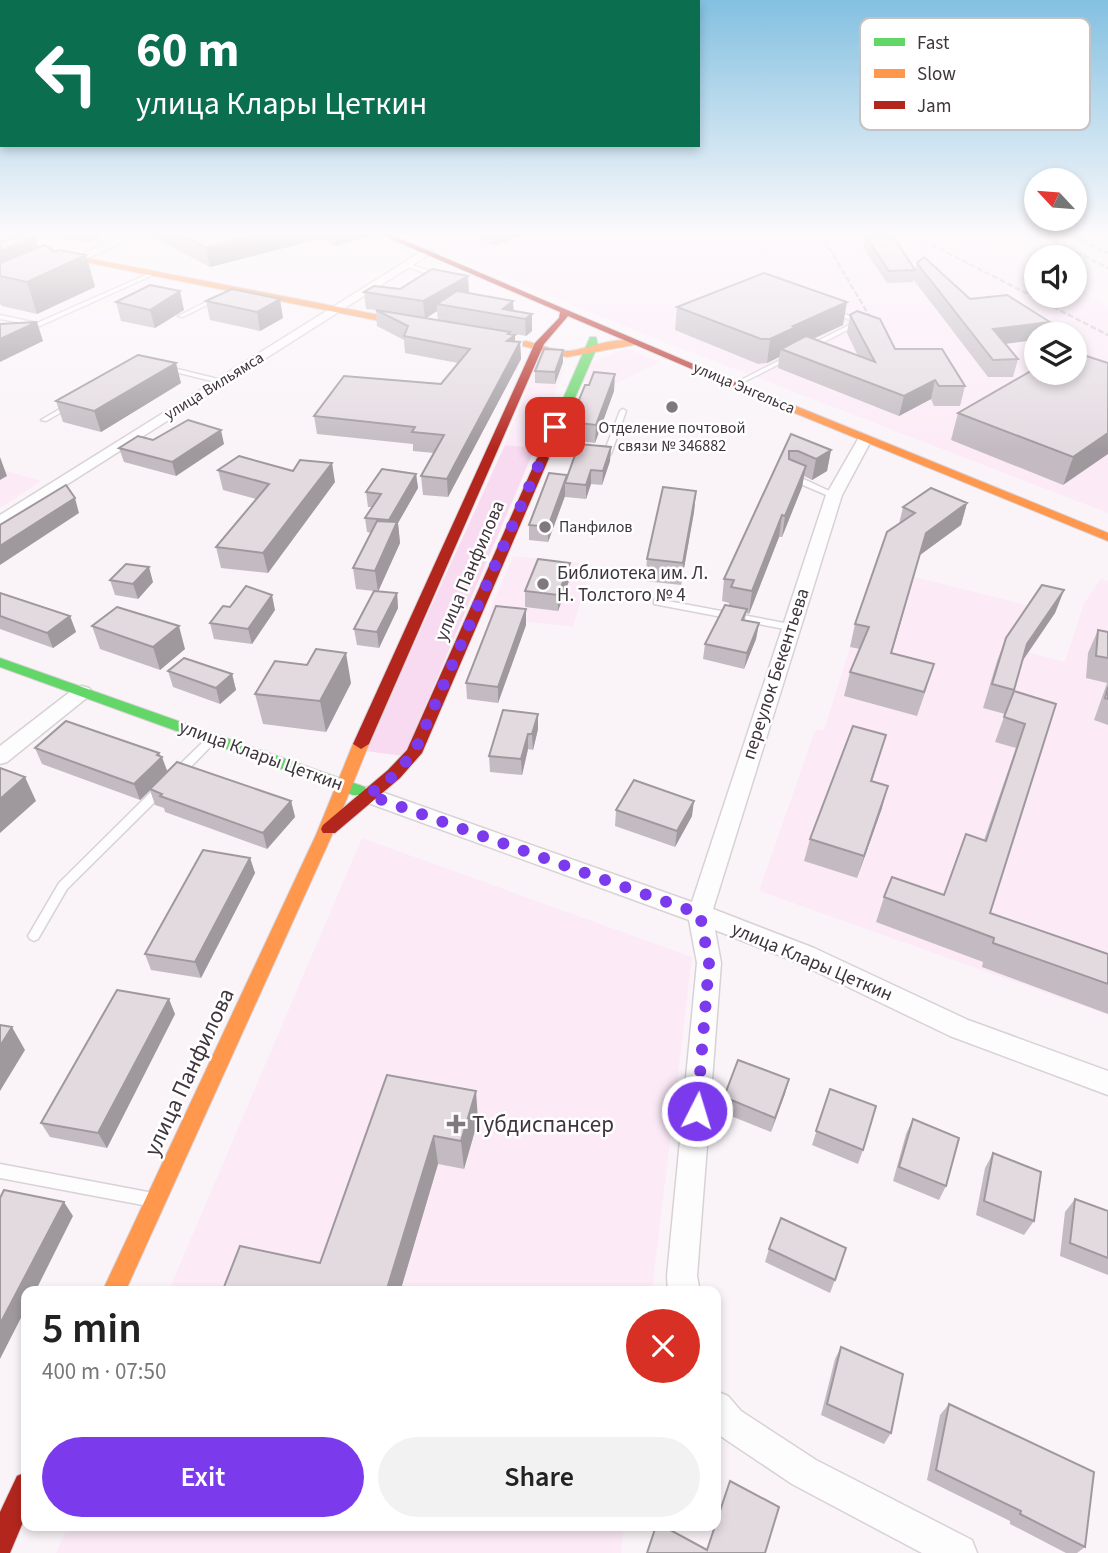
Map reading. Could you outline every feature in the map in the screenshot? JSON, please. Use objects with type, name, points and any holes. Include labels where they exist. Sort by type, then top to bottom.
[{"type":"street","points":[[308,305],[435,328]]},
{"type":"street","name":"улица Вильямса","points":[[0,522],[344,305]]},
{"type":"street","name":"улица Энгельса","points":[[549,305],[865,439],[1108,537]]},
{"type":"street","name":"улица Панфилова","points":[[116,1286],[324,835],[342,786],[542,342],[563,319],[564,312]]},
{"type":"street","name":"улица Панфилова","points":[[324,835],[368,795],[388,781],[414,753],[591,346],[600,337],[600,327]]},
{"type":"street","points":[[542,342],[559,332],[576,332],[591,337],[591,346]]},
{"type":"street","points":[[513,342],[542,342],[564,354],[591,346],[617,343],[648,347]]},
{"type":"street","name":"переулок Бекентьева","points":[[700,914],[834,495],[865,439]]},
{"type":"street","name":"улица Клары Цеткин","points":[[0,662],[700,914],[805,955],[959,1028],[1108,1083]]},
{"type":"street","points":[[0,757],[82,692]]},
{"type":"street","points":[[683,1286],[709,963],[700,914]]},
{"type":"street","points":[[721,1414],[729,1423],[804,1472],[959,1553]]},
{"type":"street","points":[[0,1543],[21,1496]]},
{"type":"lane","points":[[0,317],[38,325],[82,305]]},
{"type":"lane","points":[[181,316],[202,305]]},
{"type":"lane","points":[[736,384],[860,322],[825,308]]},
{"type":"lane","points":[[157,366],[220,381]]},
{"type":"lane","points":[[44,420],[77,401]]},
{"type":"lane","points":[[547,447],[608,452],[623,411]]},
{"type":"lane","points":[[790,476],[834,495]]},
{"type":"lane","points":[[657,602],[790,627]]},
{"type":"lane","points":[[34,936],[63,886],[212,739]]},
{"type":"lane","points":[[0,1171],[154,1201]]},
{"type":"shaded area","points":[[575,305],[1024,305],[1024,308],[1087,308],[1087,305],[1104,305],[1108,308],[1108,513]]},
{"type":"shaded area","points":[[626,348],[660,362],[617,383],[580,382],[588,364]]},
{"type":"shaded area","points":[[536,367],[564,369],[535,448],[505,445]]},
{"type":"shaded area","points":[[505,445],[535,448],[404,756],[365,751]]},
{"type":"shaded area","points":[[0,469],[41,481],[0,508]]},
{"type":"shaded area","points":[[513,556],[592,564],[573,627],[487,617]]},
{"type":"shaded area","points":[[875,567],[1055,612],[1027,652],[1065,662],[1084,603],[1101,579],[1108,581],[1108,1015],[759,891],[815,730],[824,730]]},
{"type":"shaded area","name":"Тубдиспансер","points":[[362,838],[692,957],[653,1286],[171,1286]]},
{"type":"shaded area","points":[[66,1531],[623,1531],[621,1553],[56,1553]]},
{"type":"building","points":[[131,305],[157,305],[150,310]]},
{"type":"building","points":[[227,305],[269,305],[257,312]]},
{"type":"building","points":[[446,305],[507,305],[503,309],[532,314],[525,319]]},
{"type":"building","points":[[839,305],[770,339],[761,339],[677,307]]},
{"type":"building","points":[[950,305],[1024,305],[1050,322],[1024,322],[1024,325],[993,329],[1018,359],[993,360]]},
{"type":"building","points":[[376,310],[510,332],[508,334],[515,335],[507,341],[520,342],[447,479],[421,476],[444,435],[412,432],[415,427],[314,416],[344,376],[441,384],[470,349],[404,336],[408,326]]},
{"type":"building","points":[[857,311],[880,319],[895,349],[942,349],[965,386],[939,386],[935,380],[904,396],[781,349],[806,336],[875,362],[850,315]]},
{"type":"building","points":[[37,322],[0,339],[0,324]]},
{"type":"building","points":[[544,349],[563,350],[555,372],[535,371]]},
{"type":"building","points":[[138,355],[176,363],[94,411],[56,401]]},
{"type":"building","points":[[1087,356],[1108,363],[1108,433],[1073,457],[958,413],[1024,375],[1024,385],[1087,385]]},
{"type":"building","points":[[594,372],[615,374],[596,425],[570,422],[585,385],[589,385]]},
{"type":"building","points":[[188,420],[221,430],[172,462],[119,448],[138,436],[153,440]]},
{"type":"building","points":[[791,434],[831,450],[816,459],[798,451],[789,451],[789,459],[806,466],[785,516],[782,515],[752,591],[731,587],[734,580],[724,579]]},
{"type":"building","points":[[579,444],[611,447],[603,471],[591,470],[586,485],[565,483]]},
{"type":"building","points":[[239,456],[293,471],[300,460],[332,463],[263,553],[216,547],[269,484],[218,470]]},
{"type":"building","points":[[382,469],[416,474],[389,520],[365,518],[381,494],[366,492]]},
{"type":"building","points":[[549,473],[567,475],[548,527],[529,525]]},
{"type":"building","points":[[66,485],[75,498],[0,546],[0,525]]},
{"type":"building","points":[[663,487],[696,491],[683,563],[647,559]]},
{"type":"building","points":[[931,488],[967,503],[926,533],[891,653],[934,664],[924,692],[850,672],[869,627],[855,624],[887,532],[915,513],[903,507]]},
{"type":"building","points":[[377,521],[397,522],[375,571],[353,568]]},
{"type":"building","points":[[538,559],[570,563],[558,595],[525,591]]},
{"type":"building","points":[[126,564],[149,567],[133,584],[110,580]]},
{"type":"building","points":[[1042,585],[1064,590],[1027,644],[1014,690],[992,684],[1006,638]]},
{"type":"building","points":[[246,586],[272,595],[248,629],[210,623],[223,606],[230,607]]},
{"type":"building","points":[[374,591],[397,593],[377,632],[354,629]]},
{"type":"building","points":[[0,593],[70,616],[47,633],[0,616]]},
{"type":"building","points":[[725,605],[747,609],[742,620],[759,623],[747,653],[705,644]]},
{"type":"building","points":[[496,606],[526,609],[498,687],[466,683]]},
{"type":"building","points":[[117,607],[179,626],[153,647],[92,626]]},
{"type":"building","points":[[1098,630],[1108,632],[1108,658],[1096,656]]},
{"type":"building","points":[[316,649],[346,653],[320,701],[255,694],[275,661],[307,665]]},
{"type":"building","points":[[184,658],[232,674],[216,688],[168,671]]},
{"type":"building","points":[[1014,691],[1056,704],[990,913],[1108,954],[1108,984],[993,943],[994,938],[884,897],[892,877],[944,895],[966,834],[986,841],[1025,724],[1004,717]]},
{"type":"building","points":[[503,710],[538,714],[532,734],[528,734],[521,759],[489,756]]},
{"type":"building","points":[[66,721],[159,753],[157,755],[162,757],[134,784],[35,748]]},
{"type":"building","points":[[853,726],[886,735],[871,781],[888,786],[864,856],[810,839]]},
{"type":"building","points":[[177,762],[291,801],[263,833],[160,796],[162,794],[150,789]]},
{"type":"building","points":[[0,768],[25,777],[0,799]]},
{"type":"building","points":[[634,780],[694,801],[677,831],[616,810]]},
{"type":"building","points":[[203,850],[250,858],[195,962],[145,954]]},
{"type":"building","points":[[117,990],[169,999],[98,1133],[41,1123]]},
{"type":"building","points":[[0,1025],[12,1027],[0,1046]]},
{"type":"building","points":[[738,1060],[789,1079],[775,1118],[724,1097]]},
{"type":"building","points":[[387,1075],[476,1091],[461,1141],[434,1136],[388,1286],[224,1286],[240,1246],[320,1263]]},
{"type":"building","points":[[830,1089],[876,1106],[863,1150],[816,1131]]},
{"type":"building","points":[[913,1119],[959,1138],[946,1186],[899,1167]]},
{"type":"building","points":[[993,1153],[1041,1172],[1034,1221],[984,1201]]},
{"type":"building","points":[[4,1190],[64,1202],[0,1324],[0,1198]]},
{"type":"building","points":[[1075,1199],[1108,1211],[1108,1258],[1070,1243]]},
{"type":"building","points":[[781,1218],[846,1248],[835,1280],[769,1249]]},
{"type":"building","points":[[841,1347],[903,1374],[891,1433],[827,1404]]},
{"type":"building","points":[[949,1404],[1094,1472],[1085,1547],[1020,1514],[1021,1511],[936,1470]]},
{"type":"building","points":[[730,1481],[779,1507],[765,1553],[647,1553],[654,1531],[672,1531],[707,1550],[713,1531],[721,1531],[721,1508]]},
{"type":"railway","points":[[863,305],[879,332]]},
{"type":"railway","points":[[1050,305],[1108,335]]},
{"type":"traffic: fast","points":[[543,458],[593,345],[593,339]]},
{"type":"traffic: fast","points":[[0,662],[359,791]]},
{"type":"traffic: slow","points":[[316,305],[415,325]]},
{"type":"traffic: slow","points":[[526,344],[567,354],[610,345],[634,344]]},
{"type":"traffic: slow","points":[[789,407],[1108,537]]},
{"type":"traffic: slow","points":[[116,1286],[324,835],[361,744]]},
{"type":"traffic: jam","points":[[551,305],[789,407]]},
{"type":"traffic: jam","points":[[361,744],[540,343],[563,319],[564,312]]},
{"type":"traffic: jam","points":[[329,829],[394,774],[414,753],[543,458]]},
{"type":"traffic: jam","points":[[0,1543],[21,1496]]},
{"type":"place","name":"Отделение почтовой связи № 346882","points":[[672,407]]},
{"type":"place","name":"Панфилов","points":[[545,527]]},
{"type":"place","name":"Библиотека им. Л. Н. Толстого № 4","points":[[543,584]]},
{"type":"place","name":"Тубдиспансер","points":[[456,1124]]},
{"type":"route","points":[[555,427],[414,753],[388,781],[368,795],[700,914],[709,963],[697,1111]]}]
